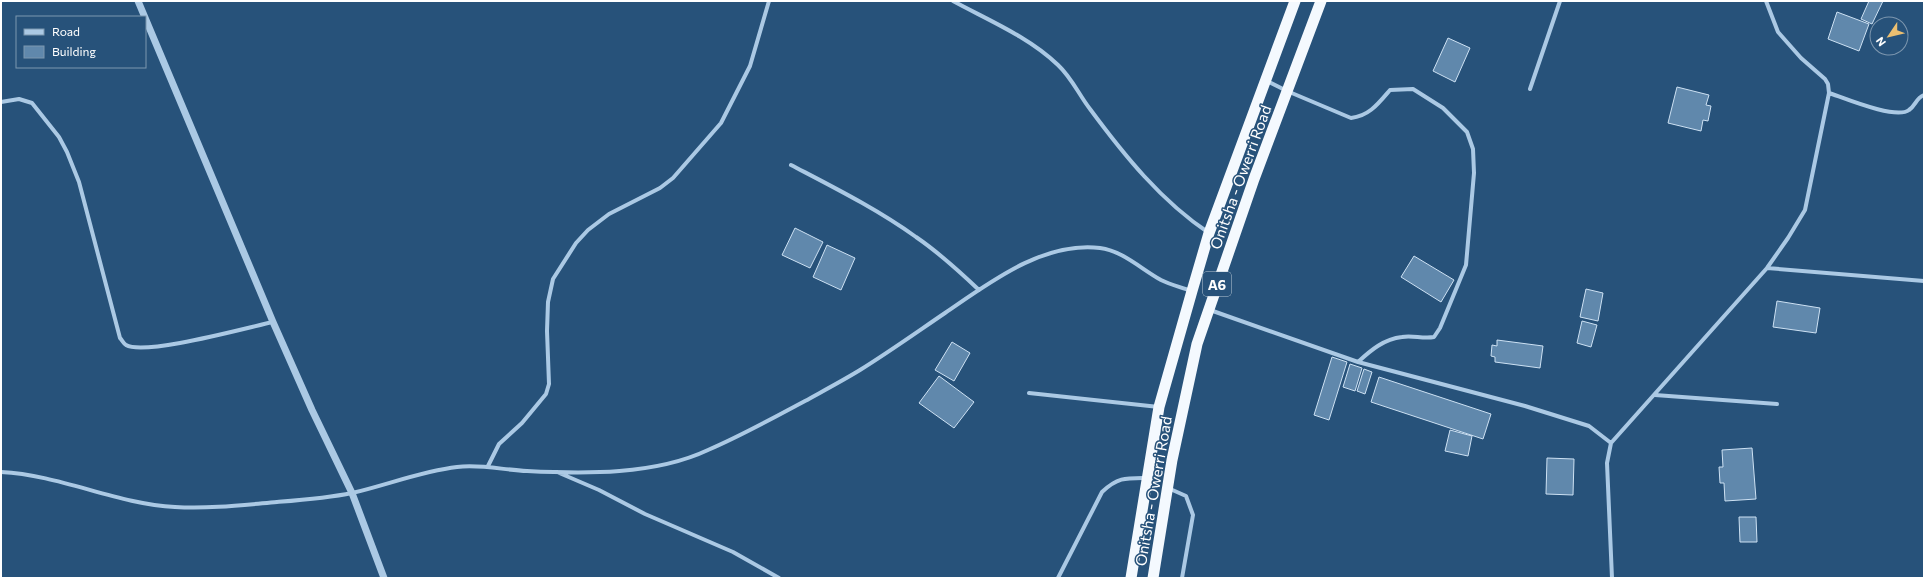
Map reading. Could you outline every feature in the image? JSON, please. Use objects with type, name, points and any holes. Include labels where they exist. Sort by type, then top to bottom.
[{"type":"highway","name":"Onitsha - Owerri Road","points":[[1131,578],[1159,407],[1209,234],[1295,1]]},
{"type":"highway","name":"Onitsha - Owerri Road","points":[[1153,578],[1172,460],[1197,344],[1287,91],[1321,1]]},
{"type":"street","points":[[138,1],[144,16]]},
{"type":"street","points":[[488,466],[499,444],[522,423],[546,394],[549,384],[547,331],[548,302],[554,278],[576,243],[588,230],[609,214],[660,188],[673,178],[721,123],[750,66],[769,1]]},
{"type":"street","points":[[953,1],[1040,50],[1060,66],[1111,137],[1155,188],[1184,217],[1209,234]]},
{"type":"street","points":[[1530,89],[1560,1]]},
{"type":"street","points":[[1612,578],[1607,463],[1612,443],[1767,268],[1805,210],[1829,93],[1828,84],[1825,78],[1801,58],[1778,32],[1766,1]]},
{"type":"street","points":[[146,20],[312,410],[352,493],[384,578]]},
{"type":"street","points":[[1265,80],[1351,118],[1362,116],[1376,106],[1390,90],[1413,89],[1443,108],[1467,132],[1473,149],[1474,173],[1466,265],[1440,328],[1434,337],[1401,337],[1376,346],[1358,362]]},
{"type":"street","points":[[1829,93],[1887,112],[1899,114],[1909,110],[1918,97],[1924,95]]},
{"type":"street","points":[[1,102],[19,99],[32,103],[59,137],[68,152],[79,182],[120,338],[126,345],[134,347],[178,344],[274,322]]},
{"type":"street","points":[[791,165],[855,198],[916,236],[953,266],[978,290]]},
{"type":"street","points":[[1,472],[20,473],[47,478],[148,504],[176,507],[242,505],[352,493],[458,466],[488,466],[525,471],[614,471],[675,463],[706,452],[858,371],[978,290],[1012,270],[1047,254],[1074,248],[1102,248],[1123,256],[1164,281],[1192,291]]},
{"type":"street","points":[[1767,268],[1924,281]]},
{"type":"street","points":[[1208,310],[1358,362],[1525,406],[1589,426],[1612,443]]},
{"type":"street","points":[[1029,392],[1159,407]]},
{"type":"street","points":[[1655,395],[1777,404]]},
{"type":"street","points":[[555,471],[599,490],[645,514],[733,552],[779,578]]},
{"type":"street","points":[[1058,578],[1102,492],[1112,482],[1122,478],[1147,478]]},
{"type":"street","points":[[1168,488],[1186,496],[1193,515],[1182,578]]},
{"type":"building","points":[[1869,1],[1883,1],[1876,16],[1869,16],[1869,23],[1861,19]]},
{"type":"building","points":[[1837,12],[1869,24],[1859,51],[1828,39]]},
{"type":"building","points":[[1448,38],[1470,48],[1455,82],[1433,71]]},
{"type":"building","points":[[1677,87],[1709,95],[1706,105],[1711,106],[1708,121],[1703,120],[1701,131],[1668,123]]},
{"type":"building","points":[[795,228],[823,242],[810,268],[782,255]]},
{"type":"building","points":[[827,245],[855,258],[841,290],[813,277]]},
{"type":"building","points":[[1414,256],[1454,280],[1441,302],[1401,277]]},
{"type":"building","points":[[1586,289],[1603,293],[1598,321],[1580,317]]},
{"type":"building","points":[[1777,301],[1820,308],[1816,333],[1773,327]]},
{"type":"building","points":[[1582,321],[1597,325],[1591,347],[1577,343]]},
{"type":"building","points":[[1497,340],[1543,346],[1540,368],[1495,362],[1495,357],[1491,356],[1492,345],[1497,346]]},
{"type":"building","points":[[952,342],[970,353],[954,381],[935,370]]},
{"type":"building","points":[[1332,357],[1347,362],[1329,420],[1314,415]]},
{"type":"building","points":[[1350,364],[1362,368],[1355,391],[1343,387]]},
{"type":"building","points":[[1364,369],[1372,372],[1365,394],[1357,391]]},
{"type":"building","points":[[939,376],[974,402],[954,428],[919,403]]},
{"type":"building","points":[[1379,377],[1491,414],[1483,439],[1371,402]]},
{"type":"building","points":[[1450,430],[1472,436],[1468,456],[1445,451]]},
{"type":"building","points":[[1752,448],[1756,499],[1725,501],[1724,483],[1720,483],[1719,467],[1723,467],[1722,450]]},
{"type":"building","points":[[1547,458],[1574,459],[1573,495],[1546,494]]},
{"type":"building","points":[[1739,517],[1756,517],[1757,542],[1740,542]]}]
